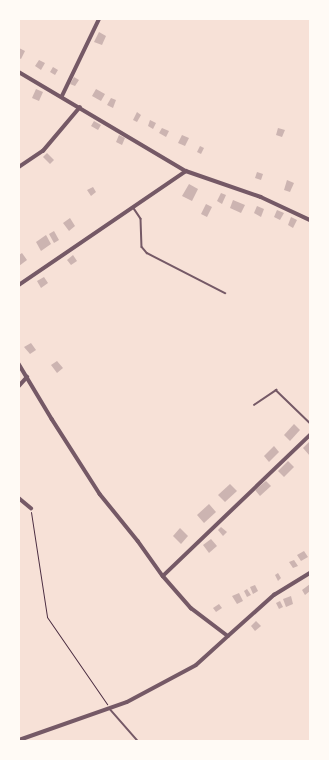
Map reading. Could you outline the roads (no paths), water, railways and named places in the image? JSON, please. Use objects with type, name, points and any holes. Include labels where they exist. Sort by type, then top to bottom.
[{"type":"street","points":[[62,96],[99,19]]},
{"type":"street","points":[[19,72],[62,96],[186,171],[261,197],[310,220]]},
{"type":"street","points":[[19,167],[43,150],[80,107]]},
{"type":"street","points":[[19,285],[186,171]]},
{"type":"street","points":[[19,364],[100,494],[138,541],[163,576],[191,608],[228,636]]},
{"type":"street","points":[[19,386],[27,377]]},
{"type":"street","points":[[163,576],[310,435]]},
{"type":"street","points":[[19,498],[31,508]]},
{"type":"street","points":[[19,740],[127,702],[196,665],[274,595],[310,573]]},
{"type":"lane","points":[[133,207],[141,219],[142,247],[148,253],[226,293]]},
{"type":"lane","points":[[254,405],[276,390],[310,423]]},
{"type":"lane","points":[[110,709],[138,741]]}]
